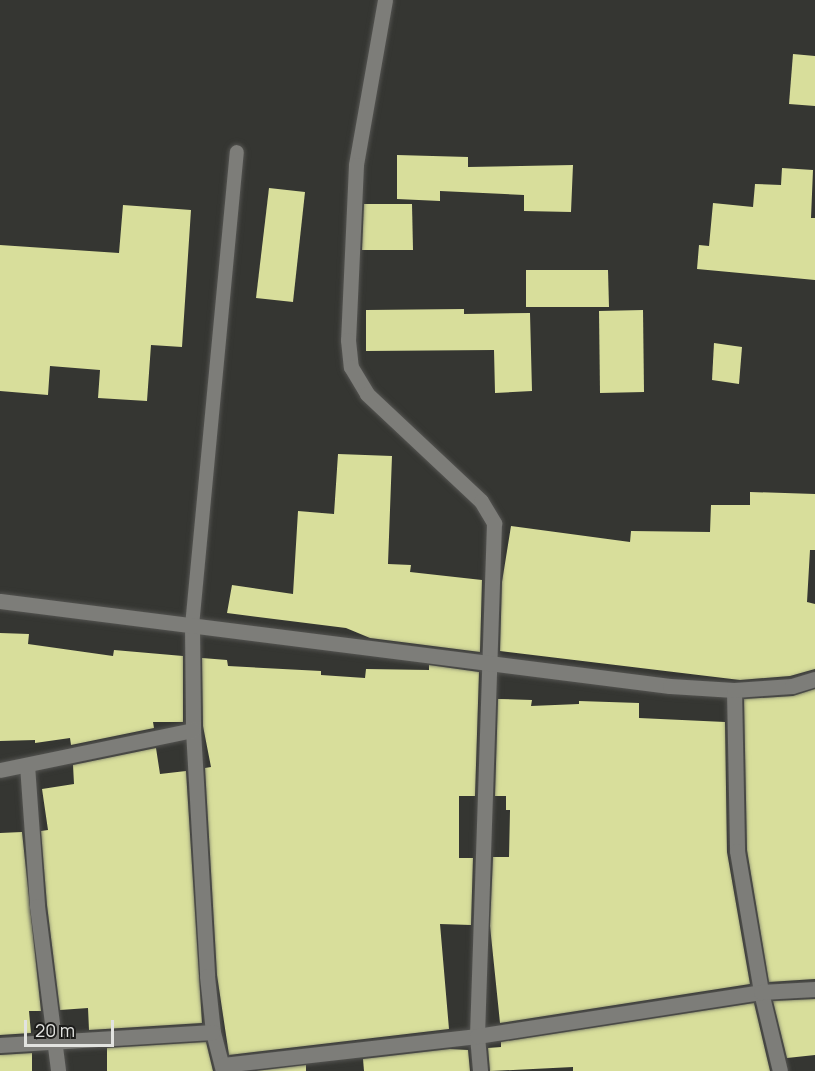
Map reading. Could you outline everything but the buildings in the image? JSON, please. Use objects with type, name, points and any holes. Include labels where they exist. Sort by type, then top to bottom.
[{"type":"street","points":[[385,0],[356,165],[349,308],[351,367],[368,394],[481,501],[494,523],[477,1036],[480,1071]]},
{"type":"street","points":[[0,601],[734,690],[792,686],[815,679]]},
{"type":"street","points":[[192,626],[193,730],[213,1032],[223,1068],[477,1036],[761,992],[815,989]]},
{"type":"street","points":[[734,690],[737,851],[761,992],[780,1071]]},
{"type":"street","points":[[0,770],[193,730]]},
{"type":"street","points":[[27,765],[38,906],[57,1071]]},
{"type":"street","points":[[0,1045],[213,1032]]},
{"type":"lane","points":[[192,626],[237,152]]}]
